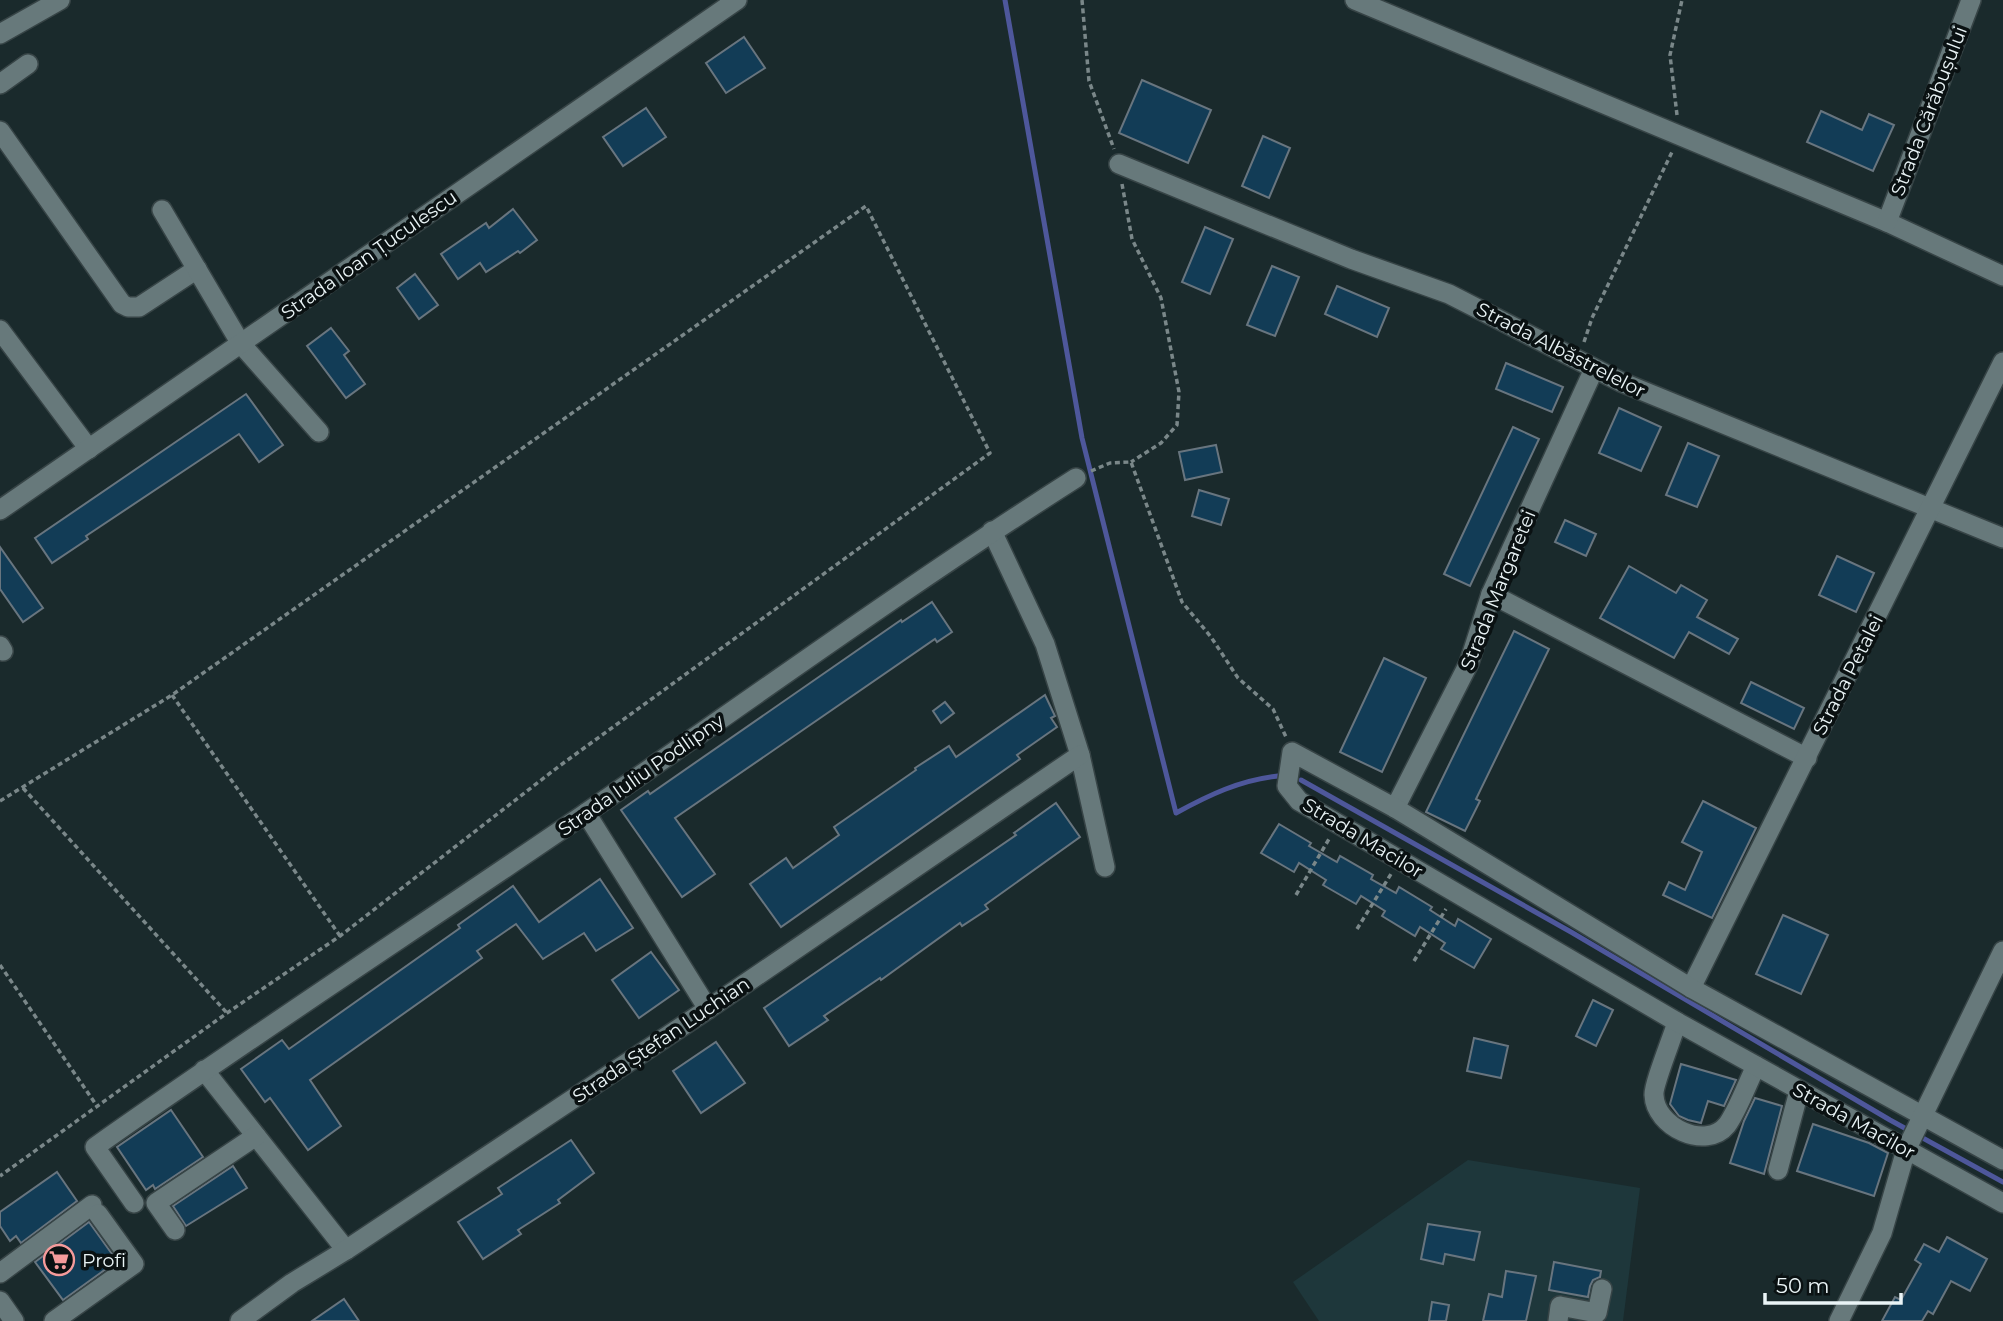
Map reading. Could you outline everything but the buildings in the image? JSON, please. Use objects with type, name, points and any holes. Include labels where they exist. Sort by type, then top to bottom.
[{"type":"street","points":[[0,34],[60,0]]},
{"type":"street","name":"Strada Ioan Țuculescu","points":[[0,510],[737,0]]},
{"type":"street","points":[[1355,0],[1887,222],[2003,276]]},
{"type":"street","name":"Strada Cărăbușului","points":[[1887,222],[1971,0]]},
{"type":"street","points":[[0,84],[27,64]]},
{"type":"street","points":[[0,131],[122,303],[128,307],[139,307],[197,269]]},
{"type":"street","name":"Strada Albăstrelelor","points":[[1119,163],[1339,254],[1448,294],[1518,327],[1587,365],[1746,434],[1932,507],[2003,538]]},
{"type":"street","points":[[162,209],[241,344],[319,432]]},
{"type":"street","points":[[0,330],[89,449]]},
{"type":"street","name":"Strada Petalei","points":[[1691,988],[2003,362]]},
{"type":"street","name":"Strada Margaretei","points":[[1395,808],[1469,663],[1492,594],[1587,365]]},
{"type":"street","name":"Strada Iuliu Podlipny","points":[[134,1203],[95,1147],[204,1070],[586,813],[992,531],[1076,478]]},
{"type":"street","points":[[992,531],[1045,644],[1080,755],[1105,867]]},
{"type":"street","points":[[1492,594],[1807,758]]},
{"type":"street","name":"Strada Macilor","points":[[2003,1160],[1922,1120],[1691,988],[1395,808],[1292,752],[1287,786],[1293,796],[1677,1023],[1799,1091],[1908,1147],[2003,1203]]},
{"type":"street","name":"Strada Ștefan Luchian","points":[[240,1321],[292,1283],[346,1250],[708,1009],[1080,755]]},
{"type":"street","points":[[586,813],[708,1009]]},
{"type":"street","points":[[1839,1321],[1882,1233],[1908,1147],[2003,951]]},
{"type":"street","points":[[1677,1023],[1654,1094],[1662,1119],[1684,1133],[1713,1135],[1727,1126],[1756,1066]]},
{"type":"street","points":[[204,1070],[346,1250]]},
{"type":"street","points":[[1778,1170],[1799,1091]]},
{"type":"street","points":[[174,1230],[156,1203],[256,1136]]},
{"type":"street","points":[[0,1273],[95,1210],[134,1264],[54,1321]]},
{"type":"street","points":[[1558,1321],[1560,1306],[1597,1313],[1602,1289]]},
{"type":"street","points":[[0,1301],[14,1321]]},
{"type":"path","points":[[1076,478],[1111,463],[1131,462],[1161,443],[1177,425],[1179,391],[1161,298],[1132,239],[1119,163],[1089,81],[1082,0]]},
{"type":"path","points":[[1587,365],[1592,318],[1680,136],[1670,55],[1682,0]]},
{"type":"path","points":[[0,802],[172,695],[866,206],[990,453],[558,767],[340,936],[227,1013],[0,1176]]},
{"type":"path","points":[[1131,462],[1182,602],[1211,637],[1238,678],[1273,709],[1292,752]]},
{"type":"path","points":[[172,695],[340,936]]},
{"type":"path","points":[[23,788],[227,1013]]},
{"type":"path","points":[[1296,895],[1338,824]]},
{"type":"path","points":[[1357,929],[1399,859]]},
{"type":"path","points":[[1414,961],[1456,893]]},
{"type":"path","points":[[0,965],[97,1106]]},
{"type":"shaded area","points":[[1468,1160],[1640,1188],[1623,1321],[1319,1321],[1293,1282]]},
{"type":"waterway","points":[[1005,0],[1082,438],[1176,813],[1225,789],[1278,776]]},
{"type":"waterway","points":[[1301,780],[1571,932],[1890,1120],[2003,1182]]},
{"type":"place","name":"Profi","points":[[59,1260]]}]
